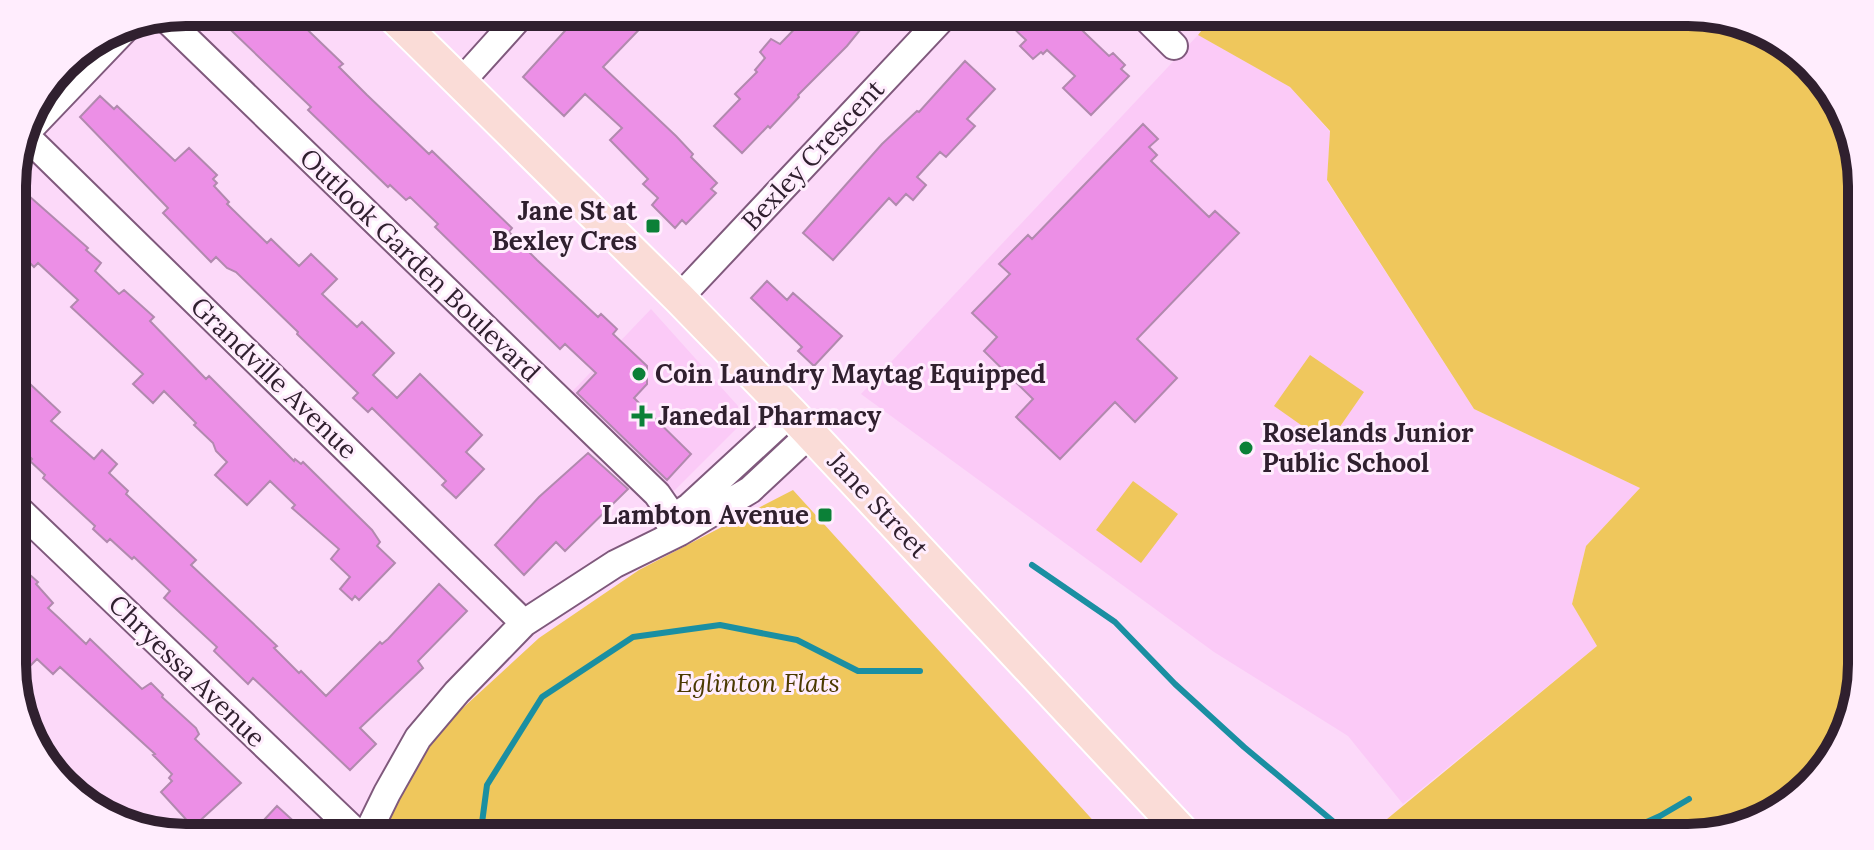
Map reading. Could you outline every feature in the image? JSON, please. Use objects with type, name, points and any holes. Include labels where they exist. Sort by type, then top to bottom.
[{"type":"main road","name":"Jane Street","points":[[403,26],[801,423],[1175,824]]},
{"type":"street","points":[[460,83],[511,26]]},
{"type":"street","name":"Bexley Crescent","points":[[679,298],[935,26]]},
{"type":"street","points":[[1154,26],[1174,46]]},
{"type":"street","name":"Outlook Garden Boulevard","points":[[174,27],[657,494],[673,517]]},
{"type":"street","points":[[43,114],[109,45]]},
{"type":"street","name":"Grandville Avenue","points":[[31,143],[524,623]]},
{"type":"street","points":[[370,824],[418,738],[457,692],[524,623],[615,564],[673,517],[801,423]]},
{"type":"street","points":[[615,564],[680,532],[750,490],[801,423]]},
{"type":"street","name":"Chryessa Avenue","points":[[26,516],[348,824]]},
{"type":"shaded area","name":"Roselands Junior Public School","points":[[1198,35],[1290,87],[1330,132],[1327,181],[1474,409],[1640,488],[1586,546],[1572,604],[1597,646],[1403,804],[1348,736],[1214,652],[861,394]]},
{"type":"shaded area","points":[[651,309],[738,406],[738,427],[668,497],[565,399]]},
{"type":"green space","points":[[1205,26],[1709,27],[1730,31],[1768,47],[1786,59],[1815,88],[1836,125],[1847,165],[1848,675],[1840,716],[1827,744],[1815,762],[1786,791],[1740,816],[1699,824],[1381,824],[1597,646],[1572,604],[1586,546],[1640,488],[1474,409],[1327,180],[1330,131],[1290,87],[1198,35]]},
{"type":"green space","points":[[1310,355],[1364,392],[1328,444],[1274,406]]},
{"type":"green space","points":[[1133,481],[1178,514],[1141,563],[1096,530]]},
{"type":"green space","name":"Eglinton Flats","points":[[793,490],[1096,824],[383,824],[388,808],[441,728],[539,638],[639,570]]},
{"type":"building","points":[[227,26],[304,26],[343,64],[339,67],[367,95],[429,154],[432,151],[512,228],[509,232],[537,260],[598,317],[601,314],[617,329],[613,334],[647,366],[647,384],[634,398],[691,454],[667,480],[577,393],[596,373],[565,344],[560,349],[435,227],[438,224],[410,197],[406,200],[390,185],[388,187],[308,110],[311,107]]},
{"type":"building","points":[[569,26],[643,26],[603,67],[693,154],[691,157],[717,183],[711,189],[716,193],[686,224],[682,220],[675,228],[652,205],[658,198],[643,184],[648,179],[610,140],[622,128],[585,94],[564,116],[523,77]]},
{"type":"building","points":[[797,26],[856,26],[860,30],[770,128],[768,126],[742,153],[714,126],[740,99],[735,94],[757,72],[755,70],[765,58],[760,52],[771,39],[780,44]]},
{"type":"building","points":[[1011,26],[1078,26],[1109,56],[1113,53],[1125,65],[1121,69],[1129,76],[1091,115],[1063,88],[1075,76],[1047,50],[1033,59],[1020,46],[1026,40]]},
{"type":"building","points":[[965,61],[995,89],[967,119],[975,126],[946,157],[940,152],[917,177],[926,185],[913,200],[906,194],[896,205],[889,198],[833,260],[803,233],[882,144],[919,112]]},
{"type":"building","points":[[100,96],[114,109],[117,106],[175,161],[189,148],[217,175],[213,179],[217,183],[214,186],[229,202],[227,204],[267,243],[271,239],[299,266],[311,254],[337,279],[322,294],[357,327],[362,322],[394,353],[373,375],[397,398],[420,374],[482,435],[466,452],[484,469],[456,498],[442,485],[446,481],[372,408],[368,412],[353,398],[358,393],[298,332],[236,272],[216,257],[211,262],[163,213],[168,208],[80,117]]},
{"type":"building","points":[[1143,124],[1158,139],[1149,147],[1157,155],[1151,161],[1209,217],[1215,211],[1239,233],[1137,339],[1177,378],[1135,422],[1115,402],[1060,459],[1016,417],[1033,399],[984,351],[997,337],[972,313],[1010,274],[999,264],[1028,235],[1032,239]]},
{"type":"building","points":[[26,193],[88,248],[86,250],[101,263],[95,271],[119,294],[124,290],[154,317],[150,321],[206,379],[209,376],[294,461],[303,462],[372,530],[380,542],[377,546],[395,563],[359,600],[355,596],[352,600],[340,589],[350,577],[331,559],[339,549],[292,508],[295,505],[270,481],[247,505],[215,475],[227,462],[194,425],[196,423],[164,391],[153,403],[133,384],[143,374],[71,307],[78,300],[38,263],[34,267],[26,259]]},
{"type":"building","points":[[767,281],[787,300],[793,293],[842,336],[814,366],[798,351],[802,347],[751,298]]},
{"type":"building","points":[[30,384],[60,412],[51,421],[94,459],[102,450],[117,464],[109,473],[128,491],[126,494],[196,560],[191,565],[326,696],[380,642],[382,644],[388,639],[439,584],[467,611],[418,661],[423,668],[360,728],[376,744],[350,770],[253,678],[248,684],[214,651],[217,647],[164,598],[170,591],[134,557],[132,559],[110,539],[107,542],[93,529],[95,526],[43,478],[45,475],[26,453],[26,388]]},
{"type":"building","points":[[588,453],[628,489],[565,551],[556,542],[524,575],[495,545],[539,497]]},
{"type":"building","points":[[26,571],[53,603],[48,608],[86,644],[90,639],[142,689],[151,683],[196,728],[199,734],[195,739],[241,783],[196,824],[190,824],[161,792],[172,781],[169,778],[172,774],[155,754],[60,667],[53,674],[37,659],[30,666],[26,662]]},
{"type":"building","points":[[277,806],[297,824],[269,824],[264,820]]},
{"type":"waterway","points":[[1032,565],[1115,622],[1175,684],[1336,824]]},
{"type":"waterway","points":[[482,824],[487,785],[542,697],[633,637],[720,625],[797,640],[858,671],[920,671]]},
{"type":"waterway","points":[[1642,824],[1689,799]]},
{"type":"place","name":"Jane St at Bexley Cres","points":[[653,226]]},
{"type":"place","name":"Coin Laundry Maytag Equipped","points":[[639,374]]},
{"type":"place","name":"Janedal Pharmacy","points":[[642,416]]},
{"type":"place","name":"Roselands Junior Public School","points":[[1246,448]]},
{"type":"place","name":"Lambton Avenue","points":[[825,515]]}]
